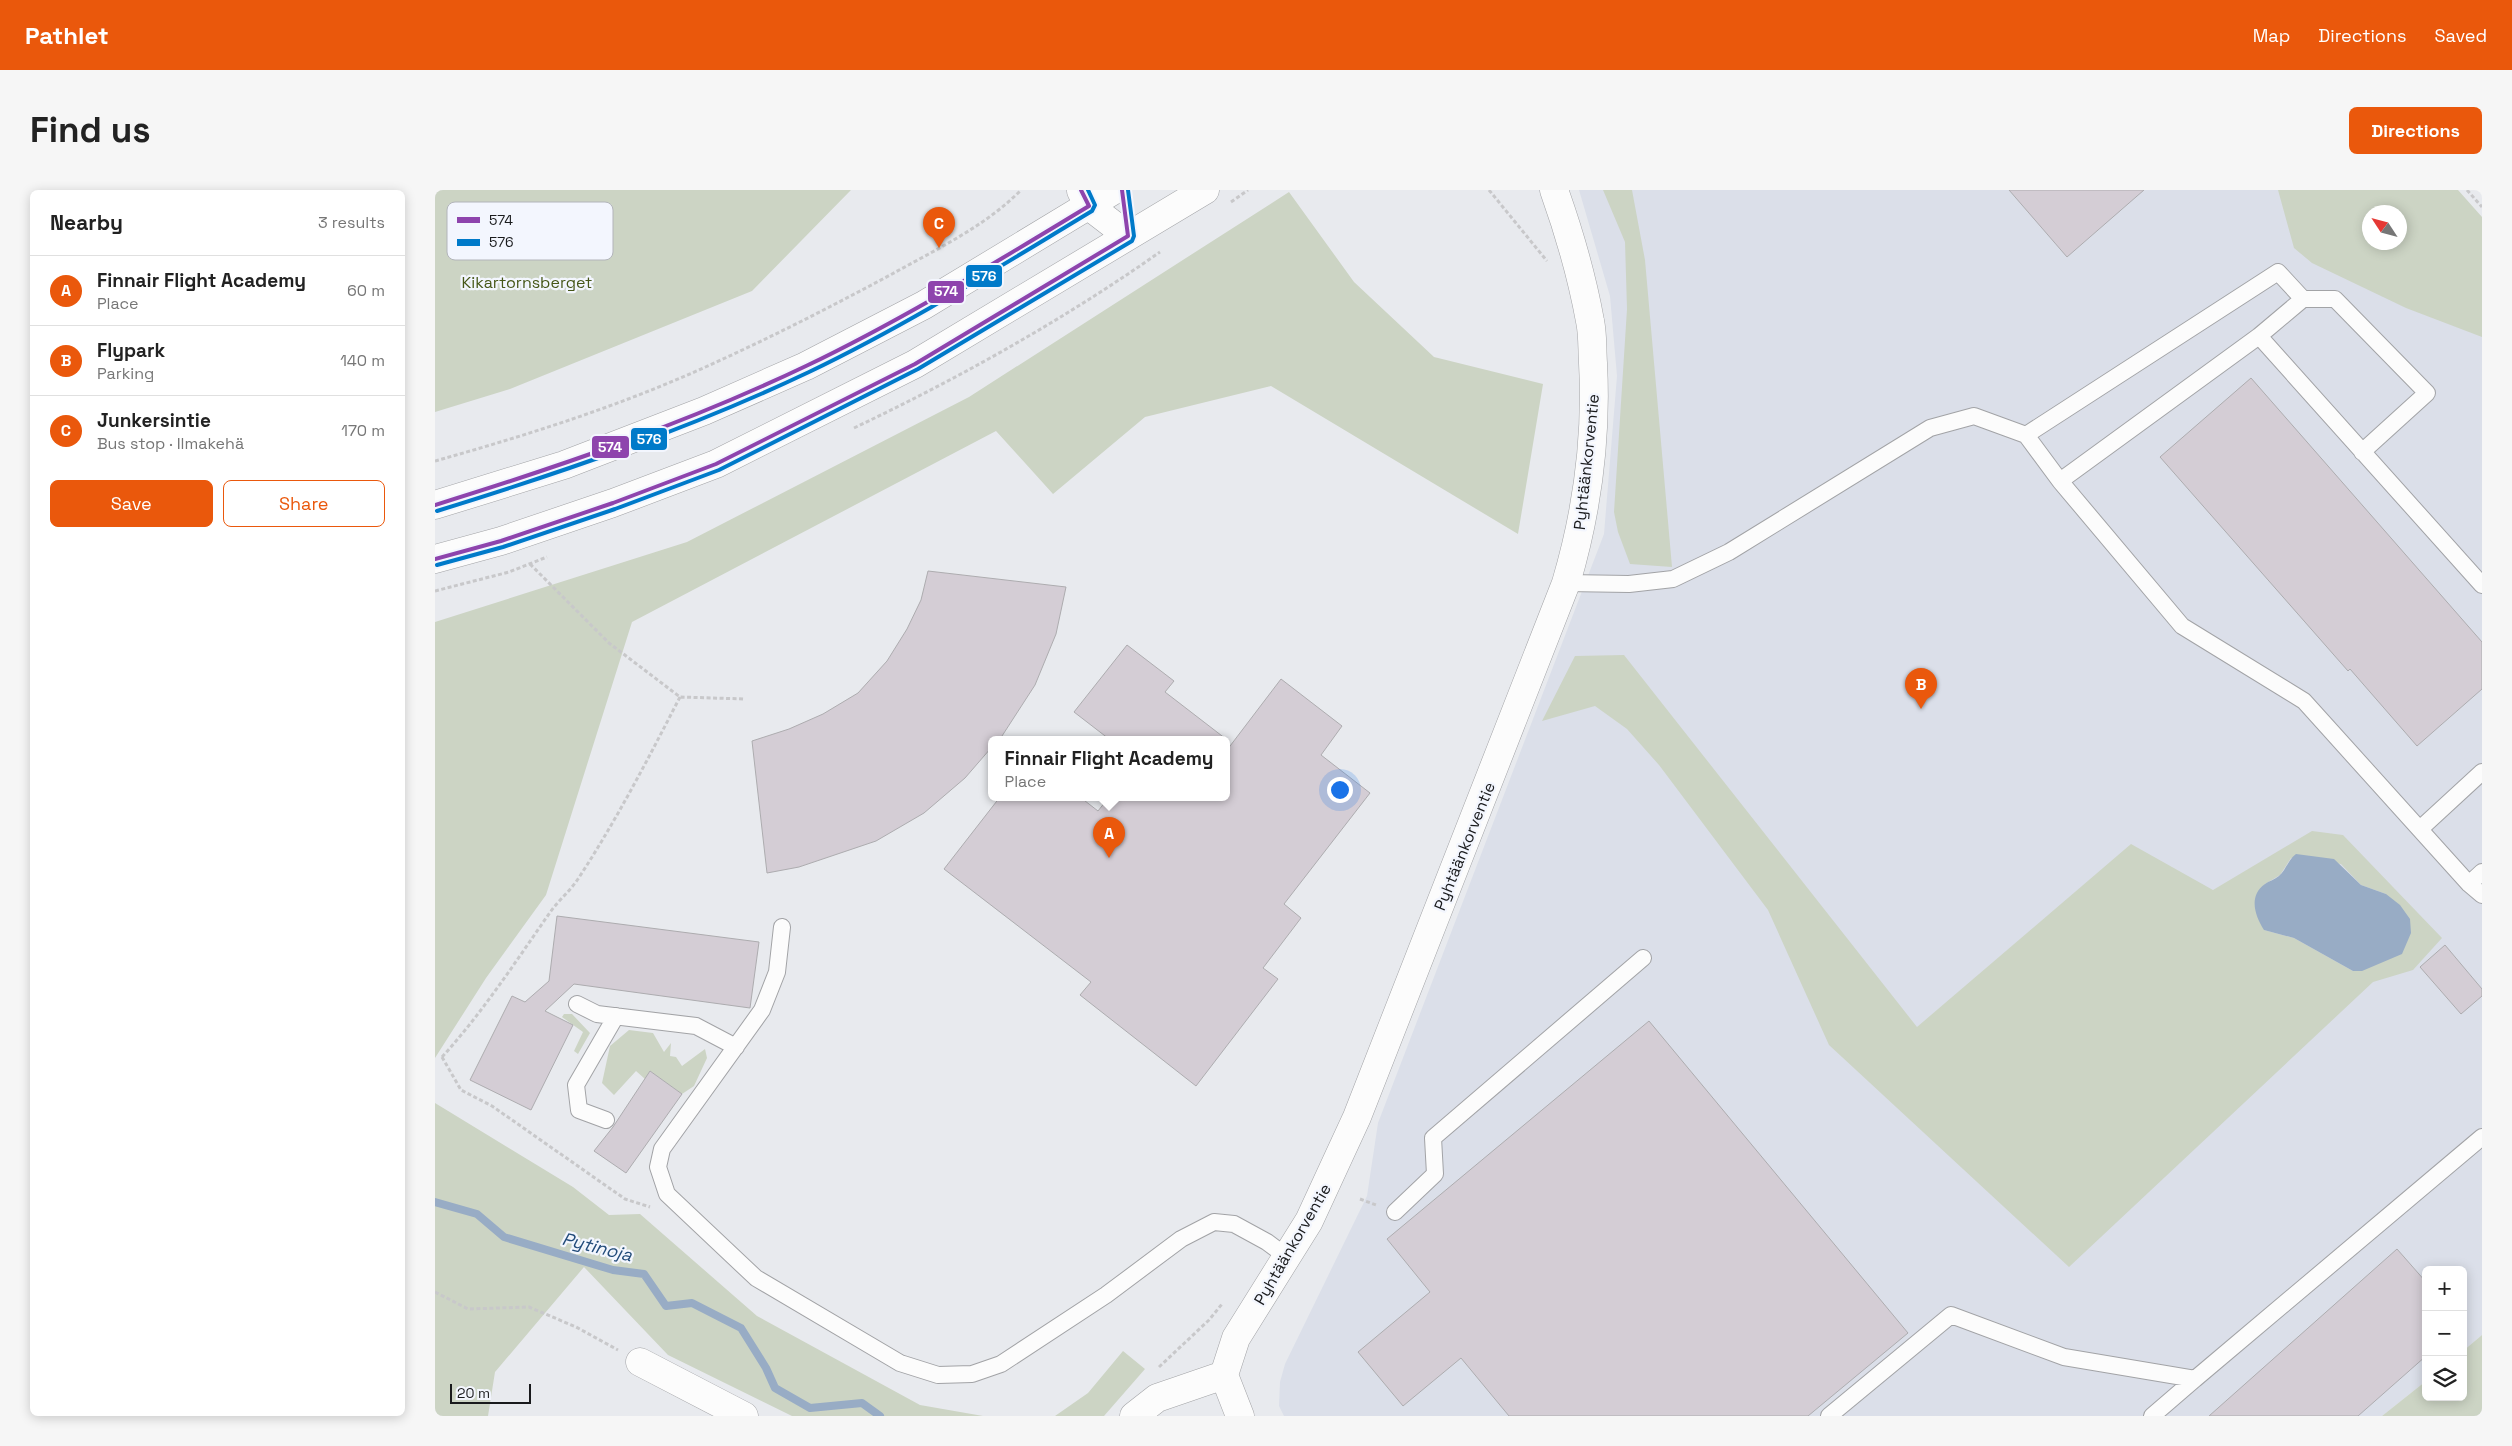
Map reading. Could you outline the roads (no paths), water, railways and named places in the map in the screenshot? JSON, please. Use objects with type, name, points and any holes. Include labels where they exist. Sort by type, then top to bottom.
[{"type":"main road","points":[[435,505],[564,465],[703,411],[806,366],[924,305],[1085,198],[1114,190]]},
{"type":"main road","points":[[1122,190],[1128,236]]},
{"type":"main road","points":[[435,559],[511,538],[613,503],[716,464],[915,364],[1205,190]]},
{"type":"main road","name":"Pyhtäänkorventie","points":[[1224,1376],[1236,1338],[1287,1257],[1322,1195],[1357,1117],[1566,583],[1577,546],[1588,482],[1595,404],[1590,323],[1567,229],[1553,190]]},
{"type":"main road","points":[[1085,198],[1128,236]]},
{"type":"main road","points":[[641,1362],[744,1416]]},
{"type":"main road","points":[[1134,1416],[1157,1398],[1224,1376],[1240,1416]]},
{"type":"lane","points":[[2026,436],[2278,272],[2303,299]]},
{"type":"lane","points":[[2060,481],[2259,336],[2303,299],[2335,299],[2427,393],[2362,452]]},
{"type":"lane","points":[[2259,336],[2482,585]]},
{"type":"lane","points":[[1566,583],[1629,584],[1673,579],[1729,552],[1930,428],[1974,416],[2026,436],[2060,481],[2182,626],[2304,701],[2469,884],[2482,895]]},
{"type":"lane","points":[[2420,829],[2482,772]]},
{"type":"lane","points":[[2469,884],[2482,872]]},
{"type":"lane","points":[[781,927],[777,972],[762,1010],[662,1149],[658,1166],[667,1194],[756,1278],[900,1363],[938,1375],[972,1374],[1001,1364],[1106,1295],[1181,1239],[1214,1222],[1234,1224],[1267,1242],[1287,1257]]},
{"type":"lane","points":[[1395,1212],[1435,1174],[1433,1138],[1643,958]]},
{"type":"lane","points":[[577,1004],[597,1014],[696,1026],[736,1047]]},
{"type":"lane","points":[[606,1120],[579,1110],[576,1085],[616,1016]]},
{"type":"lane","points":[[2152,1416],[2482,1137]]},
{"type":"lane","points":[[1829,1416],[1951,1314],[2064,1357],[2195,1379]]},
{"type":"water","points":[[2296,854],[2334,859],[2361,885],[2386,894],[2400,905],[2410,919],[2411,933],[2402,954],[2362,971],[2353,971],[2294,938],[2264,930],[2256,912],[2256,894],[2265,884],[2281,874]]},
{"type":"waterway","name":"Pytinoja","points":[[435,1202],[477,1214],[504,1237],[613,1270],[644,1274],[666,1306],[692,1303],[741,1328],[766,1368],[775,1388],[810,1408],[862,1403],[880,1416]]},
{"type":"place","name":"Junkersintie","points":[[939,248]]},
{"type":"place","name":"Flypark","points":[[1921,709]]},
{"type":"place","name":"Finnair Flight Academy","points":[[1109,858]]},
{"type":"park label","name":"Kikartornsberget","points":[[527,282]]}]
